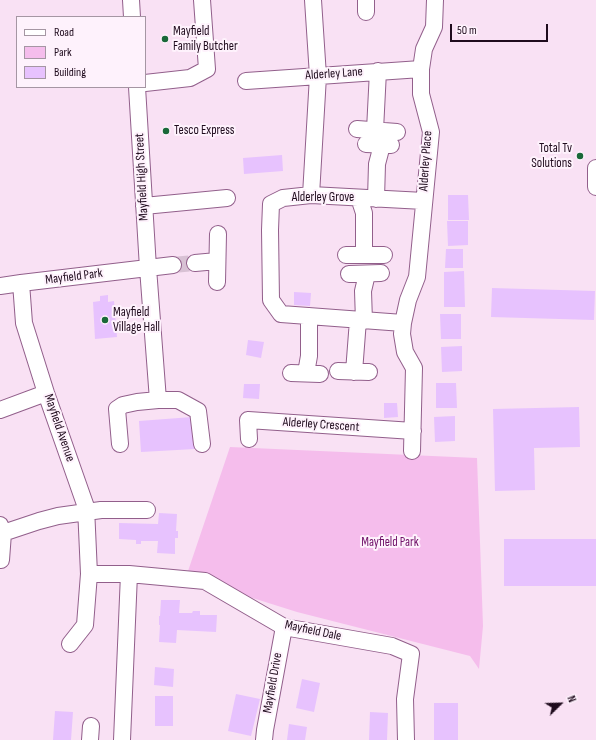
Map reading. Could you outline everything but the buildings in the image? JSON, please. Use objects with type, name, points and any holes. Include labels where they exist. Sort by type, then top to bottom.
[{"type":"street","points":[[131,0],[132,16]]},
{"type":"street","points":[[146,83],[190,78],[207,69],[202,0]]},
{"type":"street","points":[[311,195],[318,76],[313,0]]},
{"type":"street","name":"Alderley Place","points":[[412,451],[414,368],[405,352],[402,323],[408,300],[417,277],[430,132],[421,94],[421,69],[424,49],[434,27],[435,0]]},
{"type":"street","name":"Alderley Lane","points":[[246,81],[421,69]]},
{"type":"street","points":[[374,130],[378,71]]},
{"type":"street","name":"Mayfield High Street","points":[[137,88],[158,400]]},
{"type":"street","points":[[358,129],[374,130],[390,140]]},
{"type":"street","points":[[366,144],[390,140]]},
{"type":"street","points":[[376,199],[377,164],[390,140]]},
{"type":"street","points":[[596,168],[596,187]]},
{"type":"street","name":"Alderley Grove","points":[[309,316],[281,314],[270,300],[271,204],[283,198],[311,195],[424,201]]},
{"type":"street","points":[[144,206],[227,198]]},
{"type":"street","points":[[358,198],[364,213],[364,255]]},
{"type":"street","points":[[217,282],[218,234]]},
{"type":"street","points":[[346,255],[384,255]]},
{"type":"street","points":[[195,263],[217,261]]},
{"type":"street","name":"Mayfield Park","points":[[0,286],[21,282],[173,266]]},
{"type":"street","points":[[338,371],[361,372],[361,321],[363,291],[374,274],[349,274]]},
{"type":"street","name":"Mayfield Avenue","points":[[21,282],[24,323],[46,393],[87,512],[89,574],[85,625],[70,644]]},
{"type":"street","points":[[306,373],[309,356],[309,316],[402,323]]},
{"type":"street","points":[[0,410],[46,393]]},
{"type":"street","points":[[120,444],[117,410],[123,405],[158,400],[178,400],[198,411],[202,444]]},
{"type":"street","name":"Alderley Crescent","points":[[249,439],[248,420],[413,431]]},
{"type":"street","points":[[1,560],[2,529],[58,516],[101,510],[147,510]]},
{"type":"street","name":"Mayfield Dale","points":[[89,574],[129,574],[205,581],[284,627],[392,646],[412,654],[405,699],[406,740]]},
{"type":"street","points":[[122,740],[129,574]]},
{"type":"street","name":"Mayfield Drive","points":[[264,740],[284,627]]},
{"type":"green space","name":"Mayfield Park","points":[[230,447],[477,458],[483,626],[479,669],[470,656],[297,612],[186,577]]},
{"type":"tunnel","points":[[173,265],[195,263]]},
{"type":"place","name":"Mayfield Family Butcher","points":[[165,39]]},
{"type":"place","name":"Tesco Express","points":[[166,131]]},
{"type":"place","name":"Total Tv Solutions","points":[[580,156]]},
{"type":"place","name":"Mayfield Village Hall","points":[[105,320]]}]
